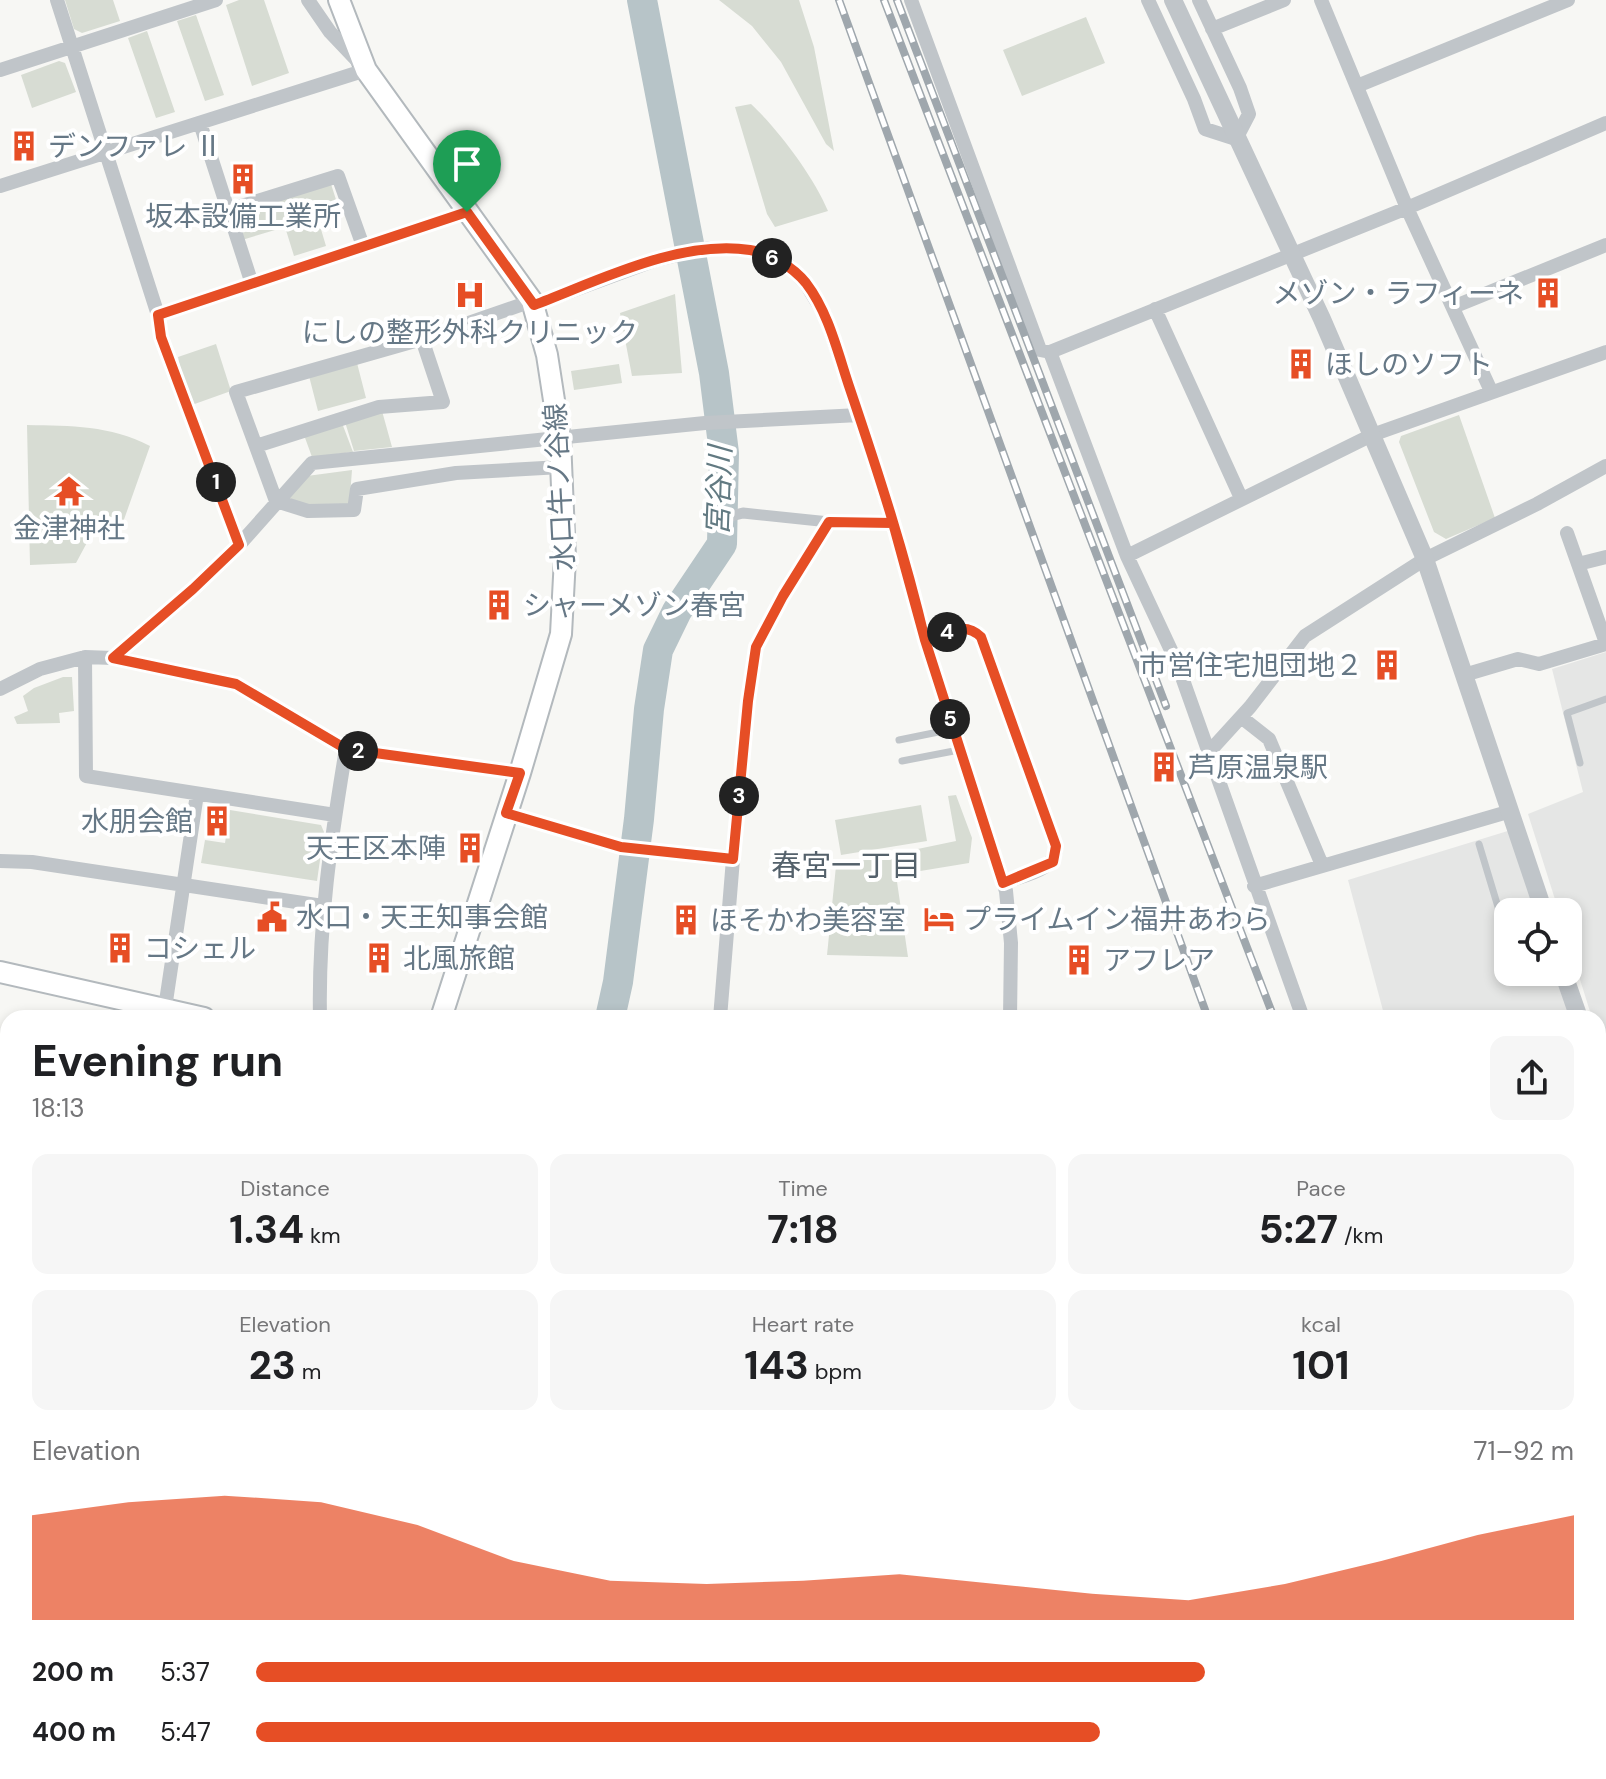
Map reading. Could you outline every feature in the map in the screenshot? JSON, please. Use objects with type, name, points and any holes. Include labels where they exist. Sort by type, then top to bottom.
[{"type":"main road","name":"水口牛ノ谷線","points":[[339,0],[366,70],[533,303],[550,367],[560,439],[565,558],[561,634],[444,1010]]},
{"type":"main road","points":[[0,972],[69,990],[173,1010]]},
{"type":"street","points":[[57,0],[158,315],[161,337],[239,545]]},
{"type":"street","points":[[0,70],[73,48],[172,7],[216,0]]},
{"type":"street","points":[[0,186],[366,70],[330,32],[308,0]]},
{"type":"street","points":[[911,0],[1040,350],[1050,352],[1407,208],[1606,123]]},
{"type":"street","points":[[1148,0],[1205,129],[1236,139]]},
{"type":"street","points":[[1173,0],[1322,319],[1425,559],[1539,898]]},
{"type":"street","points":[[1199,0],[1249,114],[1236,139]]},
{"type":"street","points":[[1212,29],[1284,0]]},
{"type":"street","points":[[1321,0],[1407,208],[1491,391]]},
{"type":"street","points":[[1357,86],[1568,0]]},
{"type":"street","points":[[200,123],[252,284]]},
{"type":"street","points":[[229,210],[338,176],[363,246]]},
{"type":"street","points":[[158,315],[467,212]]},
{"type":"street","points":[[1453,307],[1606,245]]},
{"type":"street","points":[[276,501],[236,392],[422,339],[656,260],[709,248],[752,250],[789,266],[806,284],[825,315],[893,523],[925,640],[1003,883],[1011,943],[1010,1010]]},
{"type":"street","points":[[1155,309],[1241,498]]},
{"type":"street","points":[[256,446],[379,407],[443,402],[422,339]]},
{"type":"street","points":[[1050,352],[1127,556],[1177,663],[1300,1010]]},
{"type":"street","points":[[1127,556],[1372,435],[1606,352]]},
{"type":"street","points":[[113,658],[239,545],[312,463],[705,423],[859,415]]},
{"type":"street","points":[[1209,752],[1305,636],[1425,559],[1606,466]]},
{"type":"street","points":[[276,501],[308,511],[354,510],[357,489],[456,473],[561,467]]},
{"type":"street","points":[[713,520],[743,513],[829,522],[893,523]]},
{"type":"street","points":[[721,1010],[748,701],[756,647],[783,596],[829,522]]},
{"type":"street","points":[[1464,675],[1518,659],[1539,664],[1606,644],[1567,533]]},
{"type":"street","points":[[1578,564],[1606,557]]},
{"type":"street","points":[[925,640],[960,628],[969,628],[981,637],[1056,846],[1055,856],[1049,865],[1003,883]]},
{"type":"street","points":[[0,689],[40,669],[85,657],[113,658],[236,684],[346,749],[520,773]]},
{"type":"street","points":[[85,657],[86,776],[335,815]]},
{"type":"street","points":[[1241,717],[1269,739],[1322,865]]},
{"type":"street","points":[[320,1010],[323,906],[346,749]]},
{"type":"street","points":[[165,1008],[197,794]]},
{"type":"street","points":[[1254,886],[1511,811]]},
{"type":"street","points":[[506,813],[621,847],[733,859]]},
{"type":"street","points":[[0,861],[32,862],[323,906]]},
{"type":"street","points":[[1568,986],[1576,1010]]},
{"type":"lane","points":[[1580,763],[1567,713],[1606,699]]},
{"type":"lane","points":[[899,740],[953,729]]},
{"type":"lane","points":[[902,761],[959,750]]},
{"type":"lane","points":[[1479,844],[1495,898]]},
{"type":"shaded area","points":[[65,0],[113,0],[120,21],[82,33],[74,29]]},
{"type":"shaded area","points":[[239,0],[264,0],[289,73],[252,86],[226,5]]},
{"type":"shaded area","points":[[719,0],[799,0],[814,47],[834,151],[826,144],[781,62],[752,26]]},
{"type":"shaded area","points":[[196,15],[224,95],[205,101],[177,21]]},
{"type":"shaded area","points":[[1086,17],[1105,63],[1022,96],[1003,50]]},
{"type":"shaded area","points":[[147,31],[175,112],[156,118],[128,38]]},
{"type":"shaded area","points":[[59,61],[65,63],[76,92],[32,108],[21,75]]},
{"type":"shaded area","points":[[751,104],[794,154],[828,211],[775,227],[767,214],[735,107]]},
{"type":"shaded area","points":[[331,184],[339,209],[317,216],[326,246],[294,256],[285,227],[242,240],[234,215]]},
{"type":"shaded area","points":[[675,294],[682,373],[632,376],[620,313]]},
{"type":"shaded area","points":[[216,344],[231,391],[189,406],[178,377],[181,371],[178,357]]},
{"type":"shaded area","points":[[357,363],[366,398],[318,411],[309,376]]},
{"type":"shaded area","points":[[619,364],[622,383],[574,390],[571,371]]},
{"type":"shaded area","points":[[382,411],[392,447],[354,451],[345,422]]},
{"type":"shaded area","points":[[1459,415],[1495,518],[1446,539],[1434,532],[1399,442],[1401,436]]},
{"type":"shaded area","points":[[342,423],[353,452],[312,457],[304,435]]},
{"type":"shaded area","points":[[27,425],[105,430],[150,446],[121,528],[90,537],[76,563],[30,565]]},
{"type":"shaded area","points":[[352,470],[349,509],[316,509],[288,500],[307,476]]},
{"type":"shaded area","points":[[1606,652],[1606,1010],[1590,1010],[1582,986],[1582,898],[1555,898],[1528,814],[1583,792],[1552,669]]},
{"type":"shaded area","points":[[63,677],[72,677],[74,711],[59,713],[60,723],[17,724],[14,717],[28,711],[23,696],[34,688]]},
{"type":"shaded area","points":[[956,795],[972,838],[969,863],[896,875],[908,957],[827,955],[836,866],[956,841],[948,796]]},
{"type":"shaded area","points":[[921,805],[927,841],[841,855],[835,820]]},
{"type":"shaded area","points":[[230,810],[321,825],[324,832],[317,881],[201,863],[205,840],[225,843]]},
{"type":"shaded area","points":[[1511,830],[1533,898],[1494,898],[1494,986],[1560,986],[1568,1010],[1383,1010],[1348,880]]},
{"type":"waterway","name":"宮谷川","points":[[612,1010],[639,819],[658,650],[677,611],[722,544],[724,453],[714,373],[642,0]]},
{"type":"railway","points":[[839,0],[1205,1010]]},
{"type":"railway","points":[[884,0],[1271,1010]]},
{"type":"railway","points":[[897,0],[1166,706]]},
{"type":"place","name":"デンファレ Ⅱ","points":[[24,146]]},
{"type":"place","name":"坂本設備工業所","points":[[243,179]]},
{"type":"place","name":"メゾン・ラフィーネ","points":[[1548,293]]},
{"type":"place","name":"にしの整形外科クリニック","points":[[470,295]]},
{"type":"place","name":"ほしのソフト","points":[[1301,364]]},
{"type":"place","name":"金津神社","points":[[69,491]]},
{"type":"place","name":"シャーメゾン春宮","points":[[499,605]]},
{"type":"place","name":"市営住宅旭団地２","points":[[1387,665]]},
{"type":"place","name":"芦原温泉駅","points":[[1164,767]]},
{"type":"place","name":"水朋会館","points":[[217,821]]},
{"type":"place","name":"天王区本陣","points":[[470,848]]},
{"type":"place","name":"水口・天王知事会館","points":[[272,917]]},
{"type":"place","name":"プライムイン福井あわら","points":[[939,919]]},
{"type":"place","name":"ほそかわ美容室","points":[[686,920]]},
{"type":"place","name":"コシェル","points":[[120,948]]},
{"type":"place","name":"北風旅館","points":[[379,958]]},
{"type":"place","name":"アフレア","points":[[1079,960]]},
{"type":"district","name":"春宮一丁目","points":[[846,866]]},
{"type":"route","points":[[467,212],[158,315],[161,337],[239,545],[113,658],[236,684],[346,749],[520,773],[506,813],[621,847],[733,859],[756,647],[783,596],[829,522],[893,523],[925,640],[960,628],[969,628],[981,637],[1056,846],[1053,862],[1003,883],[925,640],[916,600],[893,523],[859,415],[825,315],[806,284],[789,266],[752,250],[709,248],[656,260],[534,305],[467,212]]}]
